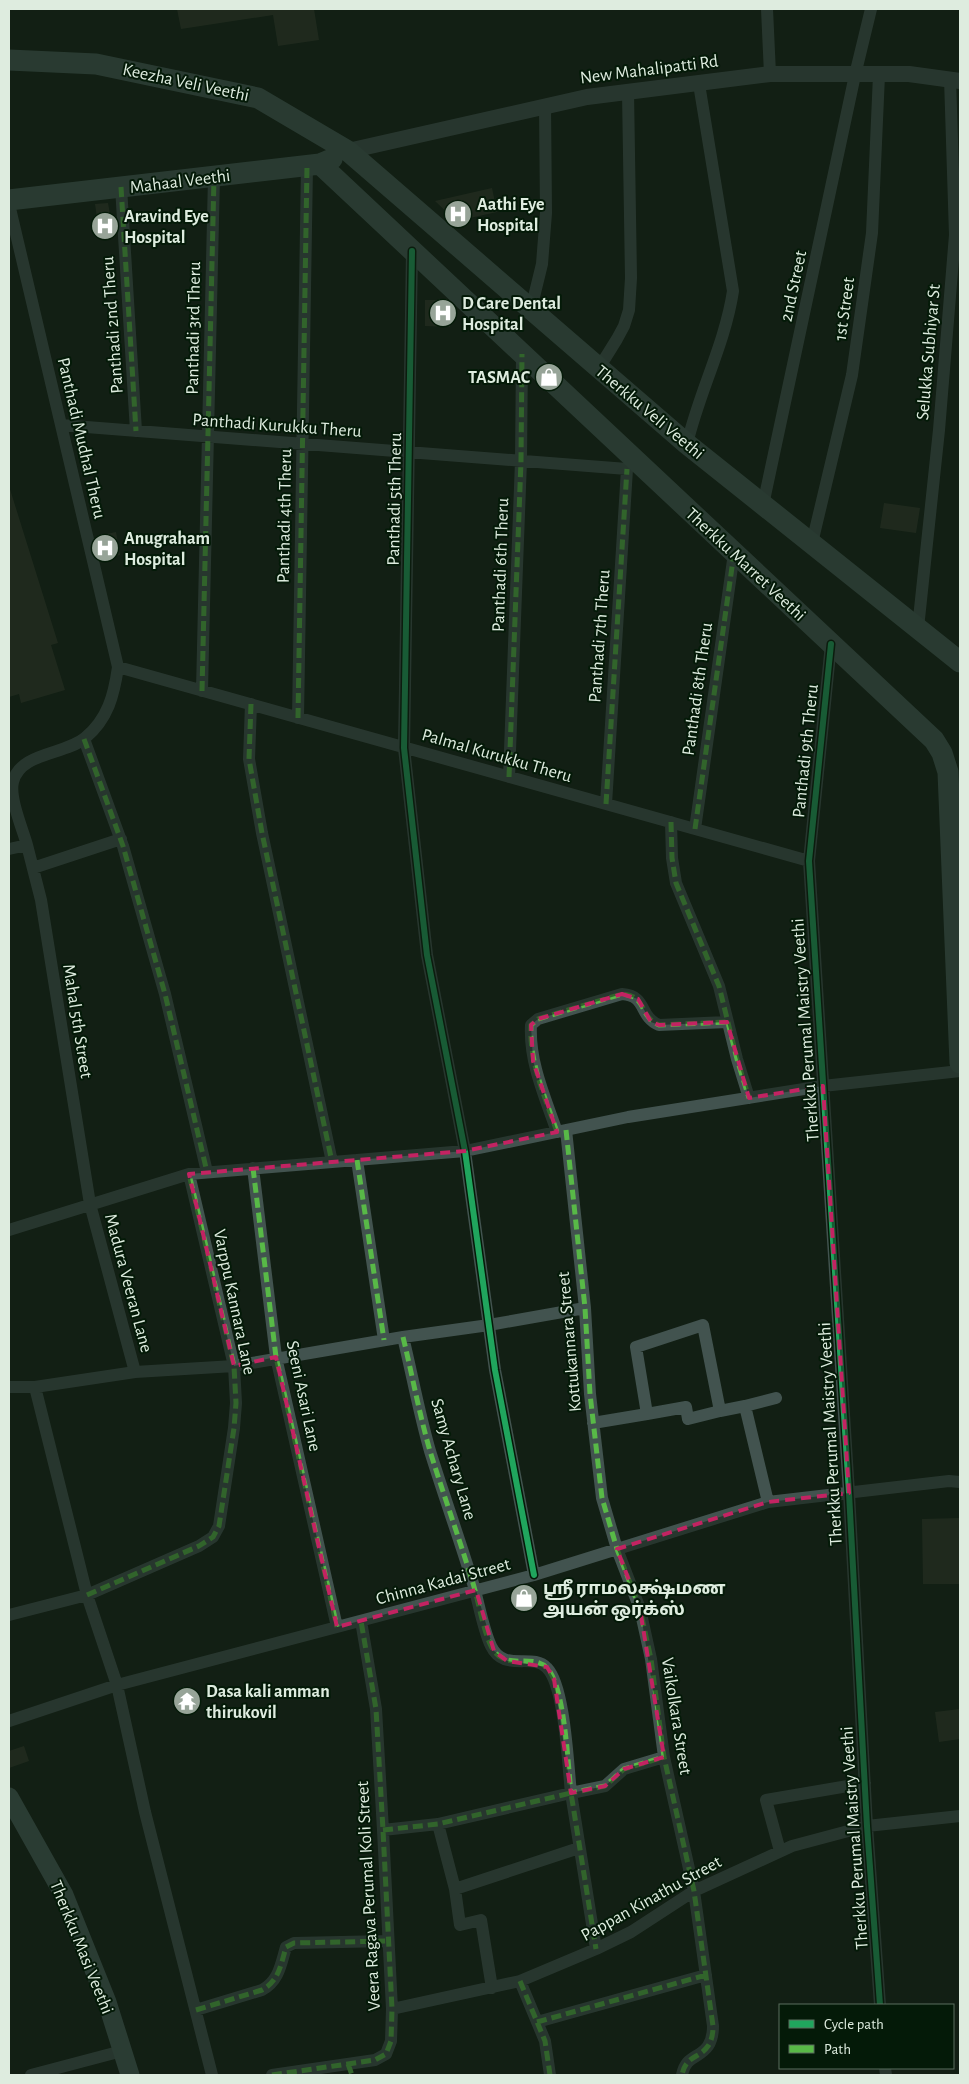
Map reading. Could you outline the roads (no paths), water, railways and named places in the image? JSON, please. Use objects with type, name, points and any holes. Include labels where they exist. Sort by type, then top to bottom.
[{"type":"main road","name":"Keezha Veli Veethi","points":[[9,60],[96,64],[258,98],[348,151]]},
{"type":"main road","name":"Mahaal Veethi","points":[[9,200],[314,165],[348,151]]},
{"type":"main road","name":"Therkku Veli Veethi","points":[[348,151],[687,444],[960,662]]},
{"type":"main road","name":"Therkku Marret Veethi","points":[[314,165],[412,251],[522,354],[631,464],[734,553],[934,740],[954,771],[960,1063]]},
{"type":"main road","name":"Therkku Masi Veethi","points":[[9,1797],[64,1895],[107,2002],[130,2075]]},
{"type":"street","points":[[767,9],[770,74]]},
{"type":"street","name":"2nd Street","points":[[763,505],[855,75],[871,9]]},
{"type":"street","name":"New Mahalipatti Rd","points":[[348,151],[587,96],[770,74],[909,74],[955,79]]},
{"type":"street","name":"1st Street","points":[[812,543],[852,375],[872,233],[879,75]]},
{"type":"street","name":"Selukka Subhiyar St","points":[[918,628],[939,430],[955,235],[955,79]]},
{"type":"street","points":[[687,444],[692,421],[730,314],[733,291],[699,84]]},
{"type":"street","points":[[599,368],[620,332],[628,310],[631,278],[628,92]]},
{"type":"street","points":[[531,309],[542,264],[546,213],[545,105]]},
{"type":"street","name":"Panthadi 4th Theru","points":[[298,718],[303,445],[314,165]]},
{"type":"street","name":"Panthadi 3rd Theru","points":[[202,691],[214,177]]},
{"type":"street","name":"Panthadi 2nd Theru","points":[[121,187],[136,431]]},
{"type":"street","name":"Panthadi Mudhal Theru","points":[[9,204],[118,667],[114,694],[105,716],[84,739],[25,764],[17,772],[12,784],[13,797],[27,845]]},
{"type":"street","name":"Panthadi 5th Theru","points":[[412,251],[404,748],[427,954],[465,1151],[495,1370],[534,1575]]},
{"type":"street","name":"Panthadi 6th Theru","points":[[509,777],[521,461],[522,354]]},
{"type":"street","name":"Panthadi Kurukku Theru","points":[[61,425],[521,461],[631,464]]},
{"type":"street","name":"Panthadi 7th Theru","points":[[606,804],[631,464]]},
{"type":"street","name":"Panthadi 8th Theru","points":[[695,829],[734,553]]},
{"type":"street","name":"Panthadi 9th Theru","points":[[809,861],[831,644]]},
{"type":"street","name":"Palmal Kurukku Theru","points":[[118,667],[809,861]]},
{"type":"street","points":[[251,704],[249,758],[262,833],[332,1162]]},
{"type":"street","points":[[84,739],[121,839],[165,994],[207,1172]]},
{"type":"street","points":[[671,822],[672,858],[676,883],[719,986],[727,1022],[749,1098]]},
{"type":"street","points":[[33,868],[121,839]]},
{"type":"street","points":[[9,849],[27,845]]},
{"type":"street","name":"Mahal 5th Street","points":[[27,845],[41,900],[90,1204]]},
{"type":"street","name":"Therkku Perumal Maistry Veethi","points":[[809,861],[849,1493],[867,1826],[880,2004]]},
{"type":"street","name":"Kottukannara Street","points":[[617,1549],[602,1498],[590,1394],[585,1308],[562,1131],[533,1061],[530,1046],[531,1025],[538,1019],[622,994],[632,995],[638,999],[651,1022],[659,1025],[727,1022]]},
{"type":"street","points":[[9,1230],[189,1174],[465,1151],[628,1117],[823,1086],[960,1071]]},
{"type":"street","points":[[356,1160],[384,1340]]},
{"type":"street","name":"Seeni Asari Lane","points":[[253,1168],[276,1358],[337,1627]]},
{"type":"street","name":"Varppu Kannara Lane","points":[[9,1616],[87,1595],[199,1546],[213,1536],[219,1526],[234,1428],[236,1403],[234,1366],[189,1174]]},
{"type":"street","name":"Madura Veeran Lane","points":[[90,1204],[135,1372]]},
{"type":"street","points":[[9,1387],[34,1387],[135,1372],[234,1366],[585,1308]]},
{"type":"street","points":[[647,1414],[636,1347],[703,1325],[720,1411]]},
{"type":"street","name":"Samy Achary Lane","points":[[403,1337],[430,1449],[476,1590],[490,1644],[494,1651],[507,1661],[536,1662],[547,1667],[554,1678],[560,1700],[571,1794],[596,1949]]},
{"type":"street","points":[[34,1387],[87,1595],[118,1685],[145,1812],[212,2075]]},
{"type":"street","points":[[593,1423],[686,1407],[688,1419],[776,1398]]},
{"type":"street","points":[[745,1406],[768,1502]]},
{"type":"street","name":"Chinna Kadai Street","points":[[9,1721],[118,1685],[534,1575],[768,1502],[956,1480]]},
{"type":"street","name":"Vaikolkara Street","points":[[617,1549],[640,1609],[651,1659],[664,1757],[694,1891],[713,2026],[712,2039],[708,2047],[691,2058],[685,2065],[682,2075]]},
{"type":"street","name":"Veera Ragava Perumal Koli Street","points":[[272,2075],[350,2070],[386,2054],[391,2041],[392,2009],[376,1709],[361,1621]]},
{"type":"street","points":[[383,1830],[438,1824],[605,1786],[624,1770],[664,1757]]},
{"type":"street","points":[[780,1851],[766,1800],[865,1783]]},
{"type":"street","name":"Pappan Kinathu Street","points":[[392,2009],[520,1981],[631,1932],[694,1891],[792,1846],[867,1826],[960,1816]]},
{"type":"street","points":[[438,1824],[455,1889],[460,1925],[481,1920],[492,1988]]},
{"type":"street","points":[[455,1889],[580,1848]]},
{"type":"street","points":[[196,2010],[262,1990],[271,1985],[276,1978],[286,1947],[294,1943],[388,1941]]},
{"type":"street","points":[[537,2022],[706,1975]]},
{"type":"street","points":[[520,1981],[545,2041],[550,2075]]},
{"type":"street","points":[[31,2075],[122,2051]]},
{"type":"place","name":"Aathi Eye Hospital","points":[[458,214]]},
{"type":"place","name":"Aravind Eye Hospital","points":[[105,226]]},
{"type":"place","name":"D Care Dental Hospital","points":[[443,313]]},
{"type":"place","name":"TASMAC","points":[[549,377]]},
{"type":"place","name":"Anugraham Hospital","points":[[105,548]]},
{"type":"place","name":"ஶ்ரீ ராமலக்ஷ்மண அயன் ஒர்க்ஸ்","points":[[524,1598]]},
{"type":"place","name":"Dasa kali amman thirukovil","points":[[187,1701]]}]
